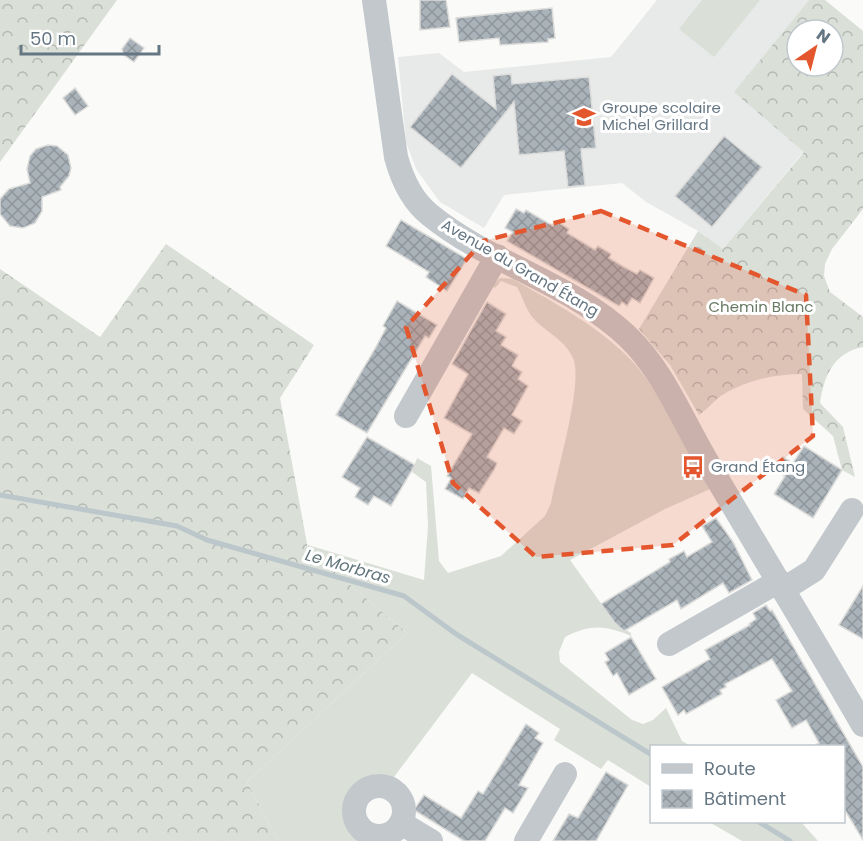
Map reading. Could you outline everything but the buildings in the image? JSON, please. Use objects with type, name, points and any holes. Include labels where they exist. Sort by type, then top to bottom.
[{"type":"street","name":"Avenue du Grand Étang","points":[[374,0],[396,157],[402,180],[429,214],[497,256],[596,311],[641,350],[655,368],[863,725]]},
{"type":"street","points":[[406,416],[497,256]]},
{"type":"street","points":[[669,644],[814,570],[852,510]]},
{"type":"street","points":[[526,841],[565,774]]},
{"type":"street","points":[[401,824],[431,841]]},
{"type":"highlighted area","points":[[601,211],[806,295],[813,436],[673,545],[536,557],[453,483],[406,327],[483,241]]},
{"type":"shaded area","name":"Groupe scolaire Michel Grillard","points":[[657,0],[809,0],[795,18],[785,18],[785,30],[735,92],[804,151],[723,249],[698,231],[646,202],[622,183],[504,195],[484,228],[440,202],[416,169],[406,142],[398,57],[439,53],[464,72],[611,57]]},
{"type":"green space","points":[[0,0],[117,0],[0,162]]},
{"type":"green space","points":[[702,0],[760,0],[714,57],[679,29]]},
{"type":"green space","name":"Chemin Blanc","points":[[809,0],[825,0],[863,31],[863,209],[832,249],[825,264],[824,276],[830,292],[863,317],[863,347],[844,354],[837,360],[827,375],[820,403],[843,427],[855,477],[842,470],[833,436],[803,409],[802,374],[782,375],[742,385],[721,396],[699,415],[670,365],[639,329],[698,231],[723,249],[804,152],[734,92],[785,29],[785,78],[845,78],[845,18],[794,18]]},
{"type":"green space","points":[[166,244],[314,345],[280,398],[308,549],[407,633],[247,782],[278,841],[0,841],[0,269],[100,337]]},
{"type":"green space","points":[[500,278],[513,279],[575,315],[618,347],[653,388],[710,489],[665,509],[570,560],[615,623],[631,633],[631,636],[605,628],[590,628],[565,637],[559,652],[560,662],[632,720],[643,724],[653,720],[666,708],[682,741],[689,745],[650,745],[650,786],[608,760],[601,769],[554,740],[560,729],[472,673],[391,781],[377,778],[365,781],[349,798],[346,821],[352,832],[363,841],[278,841],[247,782],[407,633],[308,549],[308,545],[424,580],[428,526],[426,482],[412,472],[417,458],[431,466],[439,561],[448,573],[501,556],[545,516],[551,503],[572,407],[575,387],[573,358],[565,346],[531,316],[517,287],[501,281],[495,288],[492,286]]},
{"type":"green space","points":[[711,823],[802,823],[818,841],[742,841]]},
{"type":"waterway","name":"Le Morbras","points":[[0,495],[177,526],[207,540],[404,596],[456,634],[650,754]]},
{"type":"waterway","name":"Le Morbras","points":[[761,823],[790,841]]},
{"type":"place","name":"Groupe scolaire Michel Grillard","points":[[584,117]]},
{"type":"place","name":"Grand Étang","points":[[693,467]]}]
